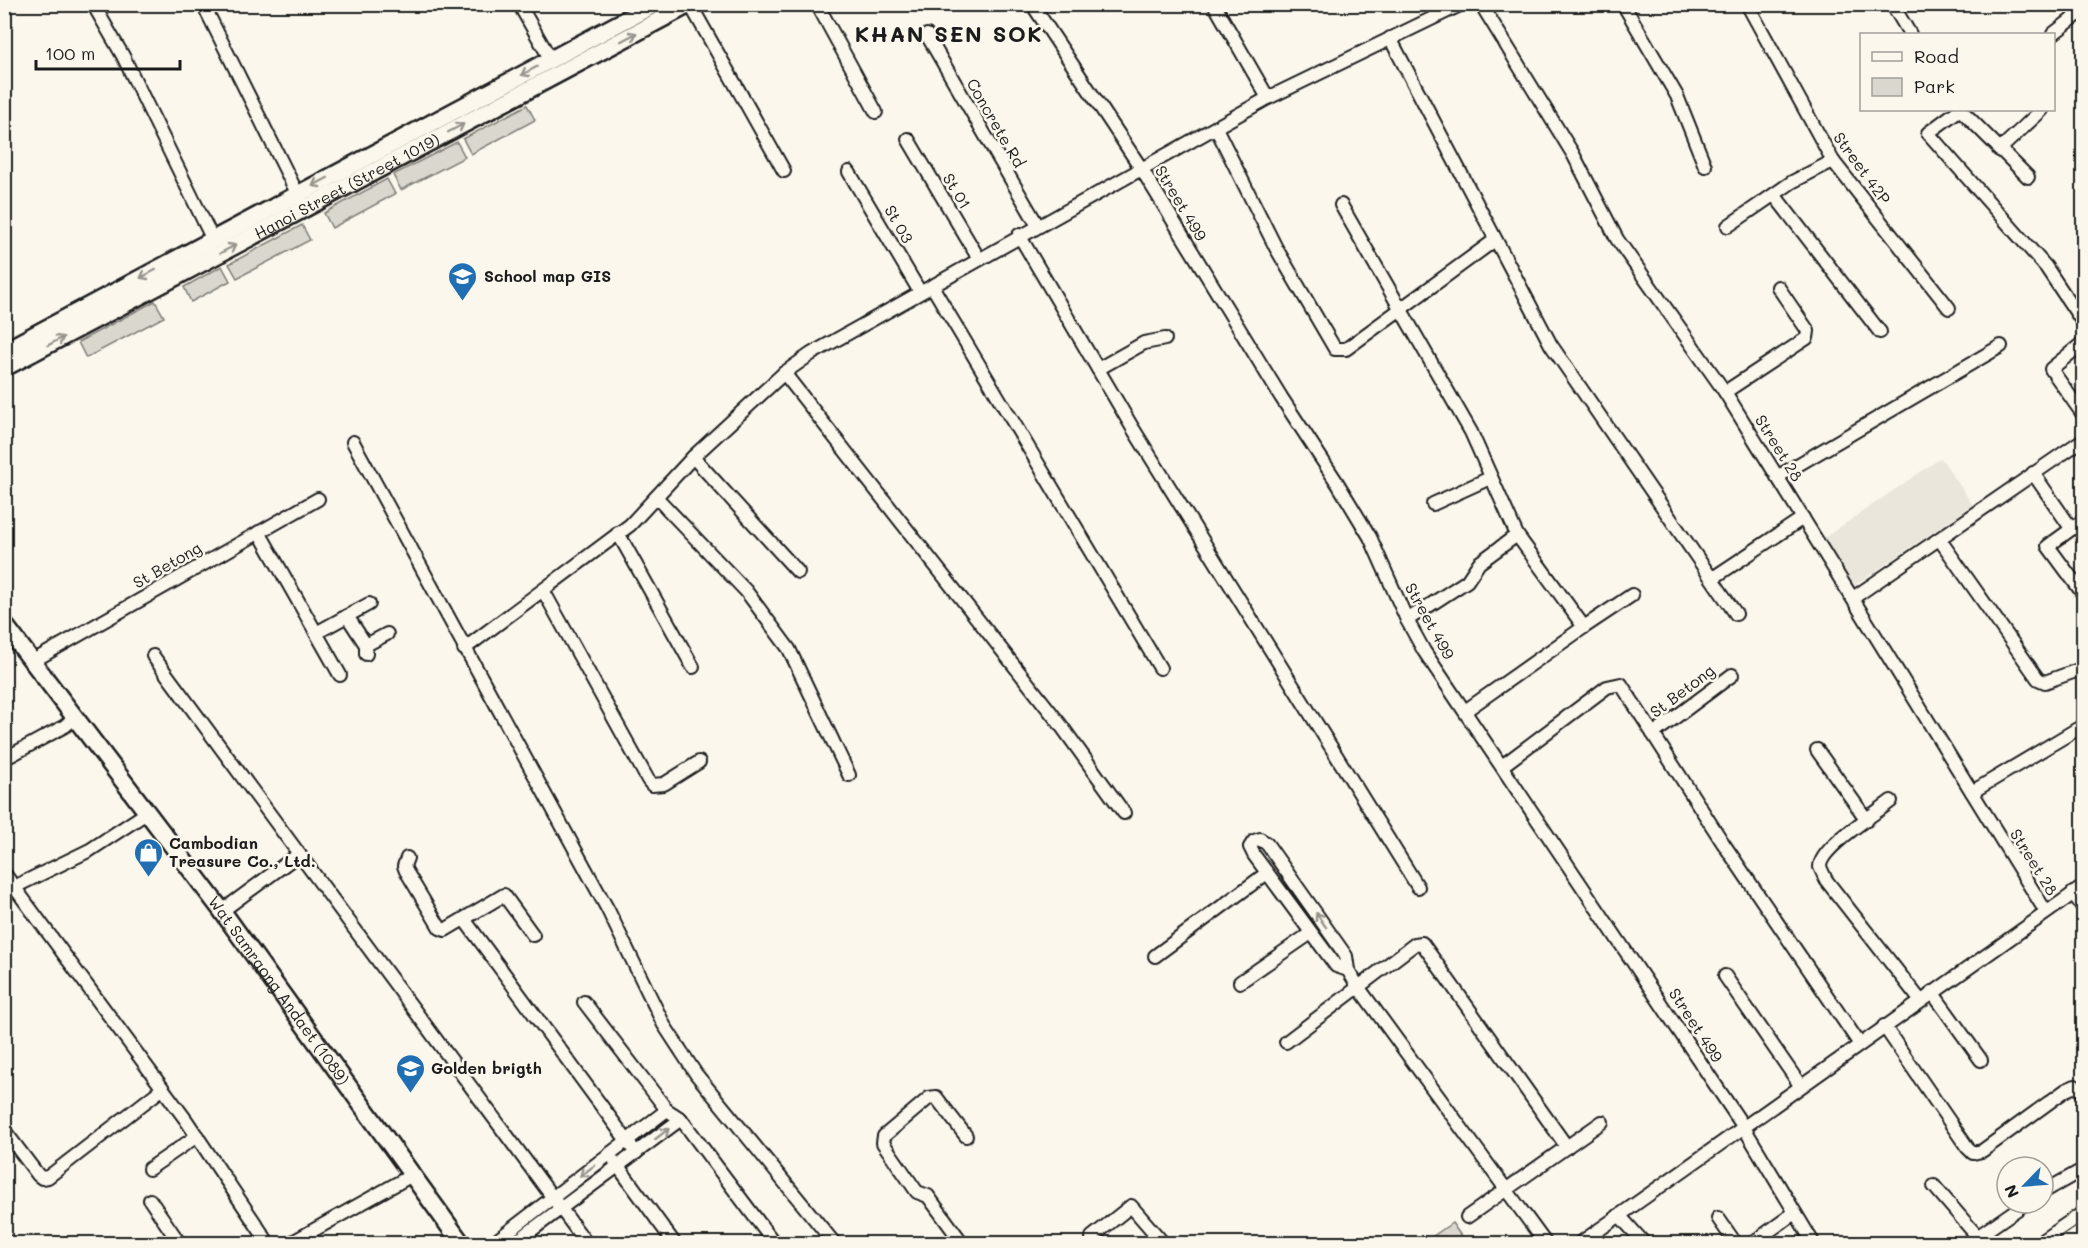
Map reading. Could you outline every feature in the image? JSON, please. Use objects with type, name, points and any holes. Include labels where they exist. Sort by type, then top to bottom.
[{"type":"main road","name":"Hanoi Street (Street 1019)","points":[[4,368],[550,60],[655,4]]},
{"type":"main road","name":"Hanoi Street (Street 1019)","points":[[4,351],[213,240],[302,201],[690,4]]},
{"type":"main road","name":"Wat Samraong Andaet (1089)","points":[[4,624],[222,911],[462,1244]]},
{"type":"street","points":[[93,4],[123,56],[213,240]]},
{"type":"street","points":[[203,4],[229,51],[302,201]]},
{"type":"street","points":[[519,4],[550,60]]},
{"type":"street","points":[[690,4],[784,171]]},
{"type":"street","points":[[817,4],[876,112]]},
{"type":"street","name":"Street 499","points":[[1032,4],[1141,168],[1370,537],[1407,620],[1465,711],[1743,1126],[1793,1214],[1814,1244]]},
{"type":"street","points":[[1214,4],[1268,98]]},
{"type":"street","points":[[464,649],[630,525],[693,457],[784,373],[811,354],[1019,235],[1268,98],[1462,4]]},
{"type":"street","name":"Street 28","points":[[1481,4],[1572,154],[1617,239],[1725,392],[2046,912]]},
{"type":"street","points":[[1623,4],[1677,96],[1705,166]]},
{"type":"street","name":"Street 42P","points":[[1747,4],[1833,161],[1949,308]]},
{"type":"street","points":[[1892,4],[1909,33]]},
{"type":"street","points":[[2055,33],[2081,16]]},
{"type":"street","name":"Concrete Rd","points":[[927,36],[1038,226]]},
{"type":"street","points":[[1390,38],[1551,345],[1736,614]]},
{"type":"street","points":[[1959,111],[1928,133],[2046,267],[2084,324]]},
{"type":"street","points":[[1961,111],[2028,177]]},
{"type":"street","points":[[1999,150],[2041,111]]},
{"type":"street","points":[[1216,128],[1276,248],[1323,333],[1335,349],[1346,349],[1495,240]]},
{"type":"street","name":"St 01","points":[[908,139],[979,259]]},
{"type":"street","points":[[1728,226],[1775,196],[1792,182],[1833,161]]},
{"type":"street","name":"St 03","points":[[849,172],[920,292]]},
{"type":"street","points":[[1775,196],[1880,332]]},
{"type":"street","points":[[1341,206],[1471,432],[1517,535],[1584,627]]},
{"type":"street","points":[[1019,235],[1098,369],[1418,887]]},
{"type":"street","points":[[932,286],[1160,668]]},
{"type":"street","points":[[1725,392],[1807,338],[1808,331],[1778,287]]},
{"type":"street","points":[[1098,369],[1115,357],[1144,343],[1165,339]]},
{"type":"street","points":[[2084,342],[2051,369],[2084,417]]},
{"type":"street","points":[[1777,477],[2001,346]]},
{"type":"street","points":[[784,373],[1060,724],[1124,813]]},
{"type":"street","points":[[1853,598],[2084,439]]},
{"type":"street","points":[[353,442],[608,910],[664,1025],[696,1074],[835,1244]]},
{"type":"street","points":[[693,457],[798,572]]},
{"type":"street","points":[[2033,473],[2071,528]]},
{"type":"street","points":[[1433,504],[1490,478]]},
{"type":"street","points":[[656,497],[746,591],[789,649],[849,775]]},
{"type":"street","name":"St Betong","points":[[33,661],[318,499]]},
{"type":"street","points":[[1713,578],[1803,518]]},
{"type":"street","points":[[2084,520],[2048,546],[2084,595]]},
{"type":"street","points":[[259,532],[340,675]]},
{"type":"street","points":[[618,533],[693,667]]},
{"type":"street","points":[[1407,620],[1467,581],[1479,563],[1517,535]]},
{"type":"street","points":[[1940,540],[2038,679],[2045,682],[2084,668]]},
{"type":"street","points":[[544,591],[652,785],[664,784],[699,762]]},
{"type":"street","points":[[1465,711],[1632,595]]},
{"type":"street","points":[[316,633],[369,604]]},
{"type":"street","points":[[347,616],[366,650],[387,634]]},
{"type":"street","points":[[153,656],[587,1244]]},
{"type":"street","name":"St Betong","points":[[1653,734],[1732,675]]},
{"type":"street","points":[[1502,766],[1607,687],[1621,684],[1729,853],[1859,1043]]},
{"type":"street","points":[[4,759],[65,726],[75,717]]},
{"type":"street","points":[[1972,792],[2084,725]]},
{"type":"street","points":[[1817,750],[1867,820]]},
{"type":"street","points":[[1891,801],[1824,855],[1820,867],[1826,880],[1920,1000]]},
{"type":"street","points":[[10,890],[90,850],[148,812]]},
{"type":"street","points":[[1348,970],[1336,966],[1267,873],[1251,847],[1254,841],[1260,839],[1267,844],[1346,956],[1348,970],[1359,988],[1546,1244]]},
{"type":"street","points":[[222,911],[299,854]]},
{"type":"street","points":[[407,858],[404,866],[406,872],[440,928],[445,930],[504,895],[533,935]]},
{"type":"street","points":[[4,873],[10,890],[197,1136],[269,1244]]},
{"type":"street","points":[[1155,956],[1267,873]]},
{"type":"street","points":[[1580,1244],[1859,1043],[2084,886]]},
{"type":"street","points":[[2073,893],[2084,909]]},
{"type":"street","points":[[464,919],[636,1153]]},
{"type":"street","points":[[1240,982],[1311,933]]},
{"type":"street","points":[[1286,1042],[1415,944],[1422,943],[1567,1147]]},
{"type":"street","points":[[1725,976],[1800,1085]]},
{"type":"street","points":[[1932,992],[1981,1060]]},
{"type":"street","points":[[584,1002],[667,1110],[681,1119],[775,1244]]},
{"type":"street","points":[[1884,1026],[1966,1147],[1973,1153],[1982,1151],[2066,1090],[2075,1086],[2084,1093]]},
{"type":"street","points":[[4,1130],[38,1175],[42,1178],[48,1177],[162,1089]]},
{"type":"street","points":[[963,1244],[928,1196],[917,1192],[883,1143],[884,1136],[929,1098],[936,1097],[966,1136]]},
{"type":"street","points":[[492,1244],[667,1110]]},
{"type":"street","points":[[513,1244],[681,1119]]},
{"type":"street","points":[[1467,1217],[1602,1122]]},
{"type":"street","points":[[149,1169],[197,1136]]},
{"type":"street","points":[[609,1154],[675,1244]]},
{"type":"street","points":[[2055,1185],[2084,1169]]},
{"type":"street","points":[[289,1244],[412,1175]]},
{"type":"street","points":[[1934,1186],[1972,1240],[2008,1215]]},
{"type":"street","points":[[150,1200],[180,1244]]},
{"type":"street","points":[[1094,1244],[1092,1237],[1131,1206],[1164,1244]]},
{"type":"street","points":[[2037,1244],[2084,1212]]},
{"type":"street","points":[[1751,1244],[1793,1214]]},
{"type":"street","points":[[1619,1215],[1645,1244]]},
{"type":"street","points":[[1718,1218],[1736,1244]]},
{"type":"street","points":[[4,1239],[8,1244]]},
{"type":"shaded area","points":[[1941,458],[1973,505],[1854,586],[1824,538]]},
{"type":"green space","points":[[527,105],[535,120],[471,154],[463,139]]},
{"type":"green space","points":[[457,142],[465,157],[401,190],[393,175]]},
{"type":"green space","points":[[387,179],[395,194],[332,228],[324,213]]},
{"type":"green space","points":[[302,225],[310,240],[237,278],[229,264]]},
{"type":"green space","points":[[222,266],[230,281],[191,302],[184,287]]},
{"type":"green space","points":[[155,301],[164,317],[86,358],[78,342]]},
{"type":"green space","points":[[1452,1223],[1466,1243],[1428,1243],[1426,1241]]},
{"type":"place","name":"School map GIS","points":[[463,302]]},
{"type":"place","name":"Cambodian Treasure Co., Ltd.","points":[[148,878]]},
{"type":"place","name":"Golden brigth","points":[[410,1094]]},
{"type":"district","name":"KHAN SEN SOK","points":[[949,34]]}]
